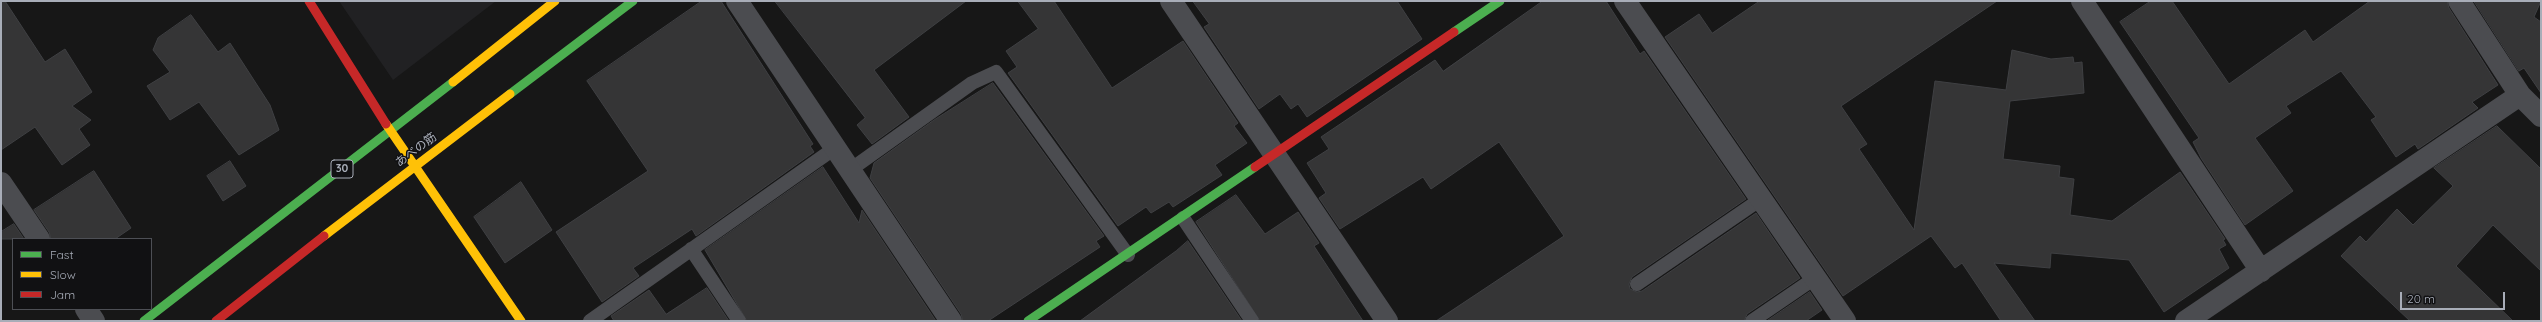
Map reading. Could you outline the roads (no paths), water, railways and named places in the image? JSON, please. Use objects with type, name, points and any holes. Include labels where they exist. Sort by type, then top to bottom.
[{"type":"main road","points":[[309,1],[391,131],[521,321]]},
{"type":"main road","name":"30","points":[[144,321],[391,131],[555,1]]},
{"type":"main road","name":"あべの筋","points":[[216,321],[415,166],[633,1]]},
{"type":"main road","points":[[1028,321],[1183,218],[1274,154],[1500,1]]},
{"type":"street","points":[[737,1],[951,321]]},
{"type":"street","points":[[1171,1],[1388,321]]},
{"type":"street","points":[[1624,1],[1845,321]]},
{"type":"street","points":[[2082,1],[2261,271]]},
{"type":"street","points":[[2186,321],[2261,271],[2533,104],[2459,1]]},
{"type":"street","points":[[1,183],[38,238]]},
{"type":"street","points":[[87,310],[94,321]]},
{"type":"lane","points":[[850,170],[972,82],[996,72],[1128,255]]},
{"type":"lane","points":[[590,321],[835,148]]},
{"type":"lane","points":[[1637,284],[1761,199]]},
{"type":"lane","points":[[1183,218],[1252,321]]},
{"type":"lane","points":[[691,249],[739,321]]},
{"type":"lane","points":[[1752,321],[1815,278]]}]
